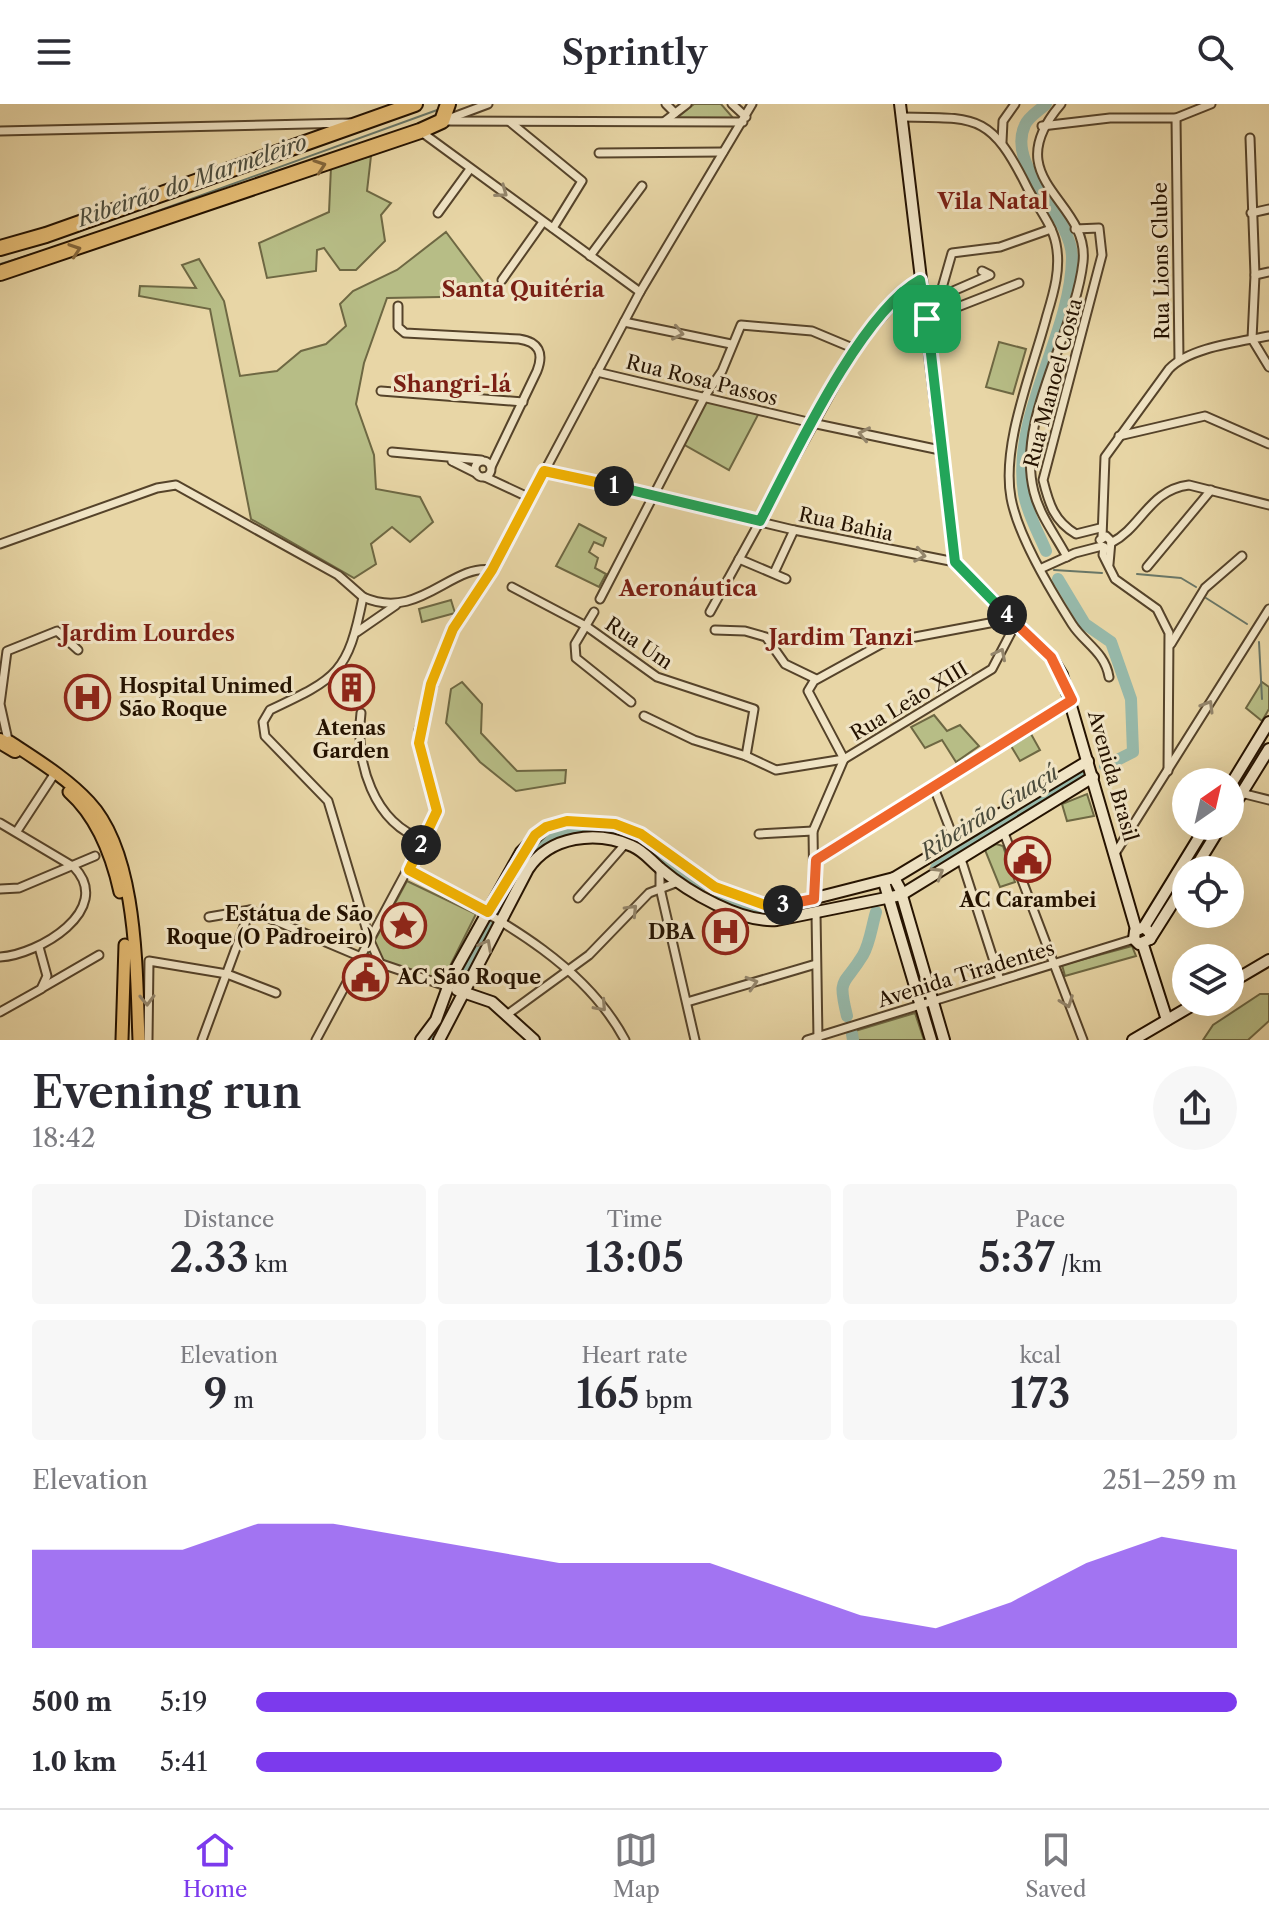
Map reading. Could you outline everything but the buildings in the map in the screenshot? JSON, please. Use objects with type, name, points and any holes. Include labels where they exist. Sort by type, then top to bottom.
[{"type":"highway","points":[[0,248],[46,235],[415,104]]},
{"type":"highway","points":[[0,273],[420,131],[442,121],[448,104]]},
{"type":"main road","points":[[900,104],[920,280],[930,317],[940,450],[955,562]]},
{"type":"main road","name":"Avenida Brasil","points":[[955,562],[1051,657],[1072,700],[1167,1020]]},
{"type":"main road","points":[[1241,768],[1268,726]]},
{"type":"main road","points":[[10,744],[92,805],[115,844],[124,870],[139,1040]]},
{"type":"main road","points":[[1244,788],[1269,749]]},
{"type":"main road","points":[[421,1040],[436,1020],[449,987],[488,912],[535,835],[546,827],[567,821],[607,822],[641,834],[715,887],[765,905],[814,899],[889,880],[1088,761]]},
{"type":"main road","points":[[54,775],[87,814],[115,867],[124,910],[126,991],[122,1040]]},
{"type":"main road","points":[[439,1040],[528,869],[549,846],[582,839],[626,843],[640,850],[700,897],[760,919],[816,913],[901,895],[1093,777]]},
{"type":"main road","points":[[908,871],[909,880],[916,887]]},
{"type":"main road","points":[[889,880],[901,895],[931,1040]]},
{"type":"main road","points":[[889,880],[887,899],[925,1004],[944,1040]]},
{"type":"main road","points":[[1141,936],[1172,881]]},
{"type":"main road","points":[[866,888],[872,895],[870,902]]},
{"type":"main road","points":[[1141,936],[1172,899]]},
{"type":"main road","points":[[1244,975],[1269,960]]},
{"type":"main road","points":[[449,987],[492,1002],[534,1040]]},
{"type":"main road","points":[[1133,1040],[1174,1016]]},
{"type":"street","points":[[442,121],[488,104]]},
{"type":"street","points":[[666,104],[675,113]]},
{"type":"street","points":[[665,121],[687,104]]},
{"type":"street","points":[[732,104],[744,120]]},
{"type":"street","points":[[316,1040],[436,816],[436,803],[422,755],[419,730],[446,644],[492,570],[640,292],[752,104]]},
{"type":"street","points":[[1002,142],[1003,121],[1015,104]]},
{"type":"street","points":[[1061,104],[1042,126],[1036,155],[1059,205],[1075,229],[1083,261],[1031,450],[1033,492],[1064,558]]},
{"type":"street","points":[[1042,126],[1110,118],[1176,118],[1211,104]]},
{"type":"street","points":[[901,117],[976,121],[1002,142],[1051,229],[1057,252],[1056,280],[1014,435],[1009,479],[1013,508],[1042,568],[1071,623],[1107,666],[1109,677]]},
{"type":"street","name":"Rua Lions Clube","points":[[1171,644],[1165,622],[1157,609],[1115,579],[1101,525],[1104,462],[1119,436],[1179,360],[1176,118]]},
{"type":"street","points":[[442,121],[744,120]]},
{"type":"street","points":[[509,121],[582,181],[553,228]]},
{"type":"street","points":[[0,131],[356,123]]},
{"type":"street","points":[[420,131],[640,292]]},
{"type":"street","points":[[1250,138],[1255,275],[1252,339],[1269,367]]},
{"type":"street","points":[[599,153],[723,152]]},
{"type":"street","points":[[438,213],[470,169]]},
{"type":"street","points":[[590,256],[642,186]]},
{"type":"street","points":[[1251,213],[1269,209]]},
{"type":"street","points":[[502,280],[543,222]]},
{"type":"street","name":"Rua Manoel Costa","points":[[1075,229],[1099,228],[1102,255],[1093,300],[1070,368],[1043,480],[1050,508],[1061,525],[1076,534],[1101,525]]},
{"type":"street","points":[[930,317],[952,253],[1000,247],[1051,229]]},
{"type":"street","points":[[937,298],[990,275],[982,271]]},
{"type":"street","points":[[1255,275],[1269,272]]},
{"type":"street","points":[[710,612],[855,349],[907,288],[920,280]]},
{"type":"street","points":[[930,317],[1019,283]]},
{"type":"street","points":[[398,306],[398,327],[405,333],[519,339],[535,344],[542,358],[497,453],[487,467],[476,473]]},
{"type":"street","points":[[624,322],[731,344]]},
{"type":"street","points":[[600,599],[744,324],[812,331],[855,349]]},
{"type":"street","points":[[1179,360],[1269,336]]},
{"type":"street","name":"Rua Rosa Passos","points":[[597,372],[940,450]]},
{"type":"street","points":[[381,391],[523,402]]},
{"type":"street","points":[[1119,436],[1205,416],[1269,444]]},
{"type":"street","points":[[392,452],[487,467],[503,484],[530,498]]},
{"type":"street","points":[[450,460],[476,473]]},
{"type":"street","points":[[476,473],[475,466],[487,467]]},
{"type":"street","name":"Rua Bahia","points":[[544,471],[653,494],[794,530],[955,562]]},
{"type":"street","points":[[0,544],[157,488],[176,485],[338,575],[363,597],[376,603],[398,604]]},
{"type":"street","points":[[1042,568],[1122,533],[1153,499],[1168,490],[1189,485],[1269,505]]},
{"type":"street","points":[[1147,567],[1211,490]]},
{"type":"street","points":[[774,573],[794,530]]},
{"type":"street","points":[[1168,773],[1171,644],[1205,588],[1242,556]]},
{"type":"street","points":[[739,559],[786,579]]},
{"type":"street","points":[[356,634],[378,615],[398,604],[477,571],[492,570]]},
{"type":"street","name":"Rua Um","points":[[512,587],[586,626],[657,677],[754,709],[746,756]]},
{"type":"street","points":[[363,597],[356,634],[341,669],[323,685],[270,710],[263,729],[265,736],[328,801],[370,941],[380,963]]},
{"type":"street","points":[[1116,852],[1269,609]]},
{"type":"street","points":[[594,612],[575,644],[576,658],[631,702]]},
{"type":"street","points":[[814,899],[816,860],[813,831],[844,759],[809,693],[813,682],[883,643],[1013,621]]},
{"type":"street","name":"Rua Leão XIII","points":[[644,716],[694,740],[782,770],[844,759],[992,669],[1013,621]]},
{"type":"street","points":[[715,630],[745,631],[766,637],[785,664],[813,682]]},
{"type":"street","points":[[10,744],[0,704],[4,657],[10,648],[57,631],[78,650]]},
{"type":"street","points":[[816,860],[1072,700]]},
{"type":"street","points":[[361,713],[359,747],[375,797],[398,828],[424,840]]},
{"type":"street","points":[[17,831],[54,775]]},
{"type":"street","points":[[933,785],[955,842]]},
{"type":"street","points":[[1244,794],[1269,800]]},
{"type":"street","points":[[0,823],[74,867],[85,886],[82,906],[67,928],[39,947],[0,957]]},
{"type":"street","points":[[759,834],[813,831]]},
{"type":"street","points":[[1004,833],[1083,1040]]},
{"type":"street","points":[[578,898],[626,843]]},
{"type":"street","points":[[0,889],[19,888],[95,856]]},
{"type":"street","points":[[961,859],[1000,980]]},
{"type":"street","points":[[660,868],[660,888],[695,1040]]},
{"type":"street","points":[[409,870],[531,939],[598,1001],[625,1040]]},
{"type":"street","points":[[508,1014],[589,955],[641,900],[660,888],[679,882]]},
{"type":"street","points":[[202,1040],[250,910]]},
{"type":"street","points":[[209,917],[250,910],[361,957],[449,987]]},
{"type":"street","points":[[816,913],[818,1038]]},
{"type":"street","name":"Avenida Tiradentes","points":[[807,1040],[1141,936]]},
{"type":"street","points":[[39,947],[47,976],[41,989]]},
{"type":"street","points":[[0,1012],[99,955]]},
{"type":"street","points":[[148,1040],[149,961],[227,974],[276,993]]},
{"type":"street","points":[[687,1002],[816,964]]},
{"type":"green space","points":[[694,104],[721,104],[734,119],[679,120],[678,117]]},
{"type":"green space","points":[[371,156],[367,191],[391,203],[381,215],[385,241],[356,270],[340,270],[324,248],[317,250],[316,271],[267,278],[259,243],[329,212],[331,167]]},
{"type":"green space","points":[[446,232],[494,296],[387,298],[364,363],[356,404],[374,455],[376,489],[420,497],[433,522],[410,542],[392,527],[371,544],[376,564],[354,578],[251,519],[210,309],[139,296],[140,286],[196,288],[182,265],[199,259],[224,301],[240,376],[277,371],[301,351],[326,344],[346,326],[340,304],[353,291],[397,270]]},
{"type":"green space","points":[[999,342],[1026,349],[1013,394],[986,387]]},
{"type":"green space","points":[[706,399],[759,413],[729,470],[683,444]]},
{"type":"green space","points":[[579,524],[606,538],[603,546],[594,542],[589,552],[598,558],[595,568],[606,574],[599,587],[556,566]]},
{"type":"green space","points":[[451,600],[455,613],[422,622],[419,609]]},
{"type":"green space","points":[[462,682],[482,704],[481,733],[517,771],[566,770],[565,783],[516,791],[480,762],[446,723],[451,689]]},
{"type":"green space","points":[[1262,682],[1269,687],[1269,709],[1262,721],[1246,708]]},
{"type":"green space","points":[[934,715],[947,731],[960,725],[979,746],[956,762],[942,740],[925,748],[911,727]]},
{"type":"green space","points":[[1031,734],[1040,750],[1020,761],[1011,746]]},
{"type":"green space","points":[[1087,794],[1094,816],[1067,821],[1062,804]]},
{"type":"green space","points":[[996,844],[1003,846],[1015,882],[1000,887],[985,850]]},
{"type":"green space","points":[[407,881],[476,914],[442,982],[367,955]]},
{"type":"green space","points":[[1132,946],[1136,956],[1065,976],[1062,965]]},
{"type":"green space","points":[[1260,994],[1269,994],[1269,1021],[1248,1040],[1203,1040],[1213,1025],[1227,1016],[1244,1016],[1244,1005]]},
{"type":"green space","points":[[915,1013],[924,1040],[857,1040],[855,1031]]},
{"type":"waterway","name":"Ribeirão Guaçú","points":[[1046,104],[1031,116],[1021,141],[1031,174],[1069,241],[1072,258],[1062,316],[1033,405],[1022,464],[1024,494],[1030,516],[1046,551]]},
{"type":"waterway","name":"Ribeirão do Marmeleiro","points":[[119,225],[440,109]]},
{"type":"waterway","name":"Ribeirão do Marmeleiro","points":[[0,264],[33,254]]},
{"type":"waterway","points":[[1054,570],[1102,573]]},
{"type":"waterway","points":[[1137,574],[1181,578],[1196,587]]},
{"type":"waterway","name":"Ribeirão Guaçú","points":[[1058,579],[1085,624],[1111,642],[1131,699],[1133,752],[1105,766]]},
{"type":"waterway","points":[[1206,598],[1247,624]]},
{"type":"waterway","points":[[1259,642],[1262,699]]},
{"type":"waterway","points":[[1244,776],[1264,743]]},
{"type":"waterway","name":"Ribeirão Guaçú","points":[[936,868],[1082,777]]},
{"type":"waterway","points":[[497,909],[518,873],[539,846],[568,833],[611,836]]},
{"type":"waterway","points":[[1195,856],[1205,840]]},
{"type":"waterway","points":[[646,851],[699,890]]},
{"type":"waterway","points":[[718,901],[769,917]]},
{"type":"waterway","points":[[847,1016],[844,982],[865,950],[876,912]]},
{"type":"waterway","points":[[458,981],[489,925]]},
{"type":"waterway","points":[[431,1040],[442,1026]]},
{"type":"waterway","points":[[852,1034],[853,1040]]},
{"type":"place","name":"Atenas Garden","points":[[351,688]]},
{"type":"place","name":"Hospital Unimed São Roque","points":[[88,697]]},
{"type":"place","name":"AC Carambei","points":[[1028,860]]},
{"type":"place","name":"Estátua de São Roque (O Padroeiro)","points":[[404,925]]},
{"type":"place","name":"DBA","points":[[726,932]]},
{"type":"place","name":"AC São Roque","points":[[366,977]]},
{"type":"district","name":"Vila Natal","points":[[993,201]]},
{"type":"district","name":"Santa Quitéria","points":[[523,289]]},
{"type":"district","name":"Shangri-lá","points":[[452,384]]},
{"type":"district","name":"Aeronáutica","points":[[688,588]]},
{"type":"district","name":"Jardim Lourdes","points":[[148,633]]},
{"type":"district","name":"Jardim Tanzi","points":[[841,637]]},
{"type":"route","points":[[920,280],[927,319],[955,562],[964,575],[1051,657],[1072,700],[816,860],[814,899],[765,905],[701,879],[641,834],[615,824],[592,820],[567,821],[546,827],[535,835],[521,852],[488,912],[409,870],[437,811],[419,743],[419,730],[431,684],[453,629],[492,570],[544,471],[760,521],[855,349],[907,288],[920,280]]}]
